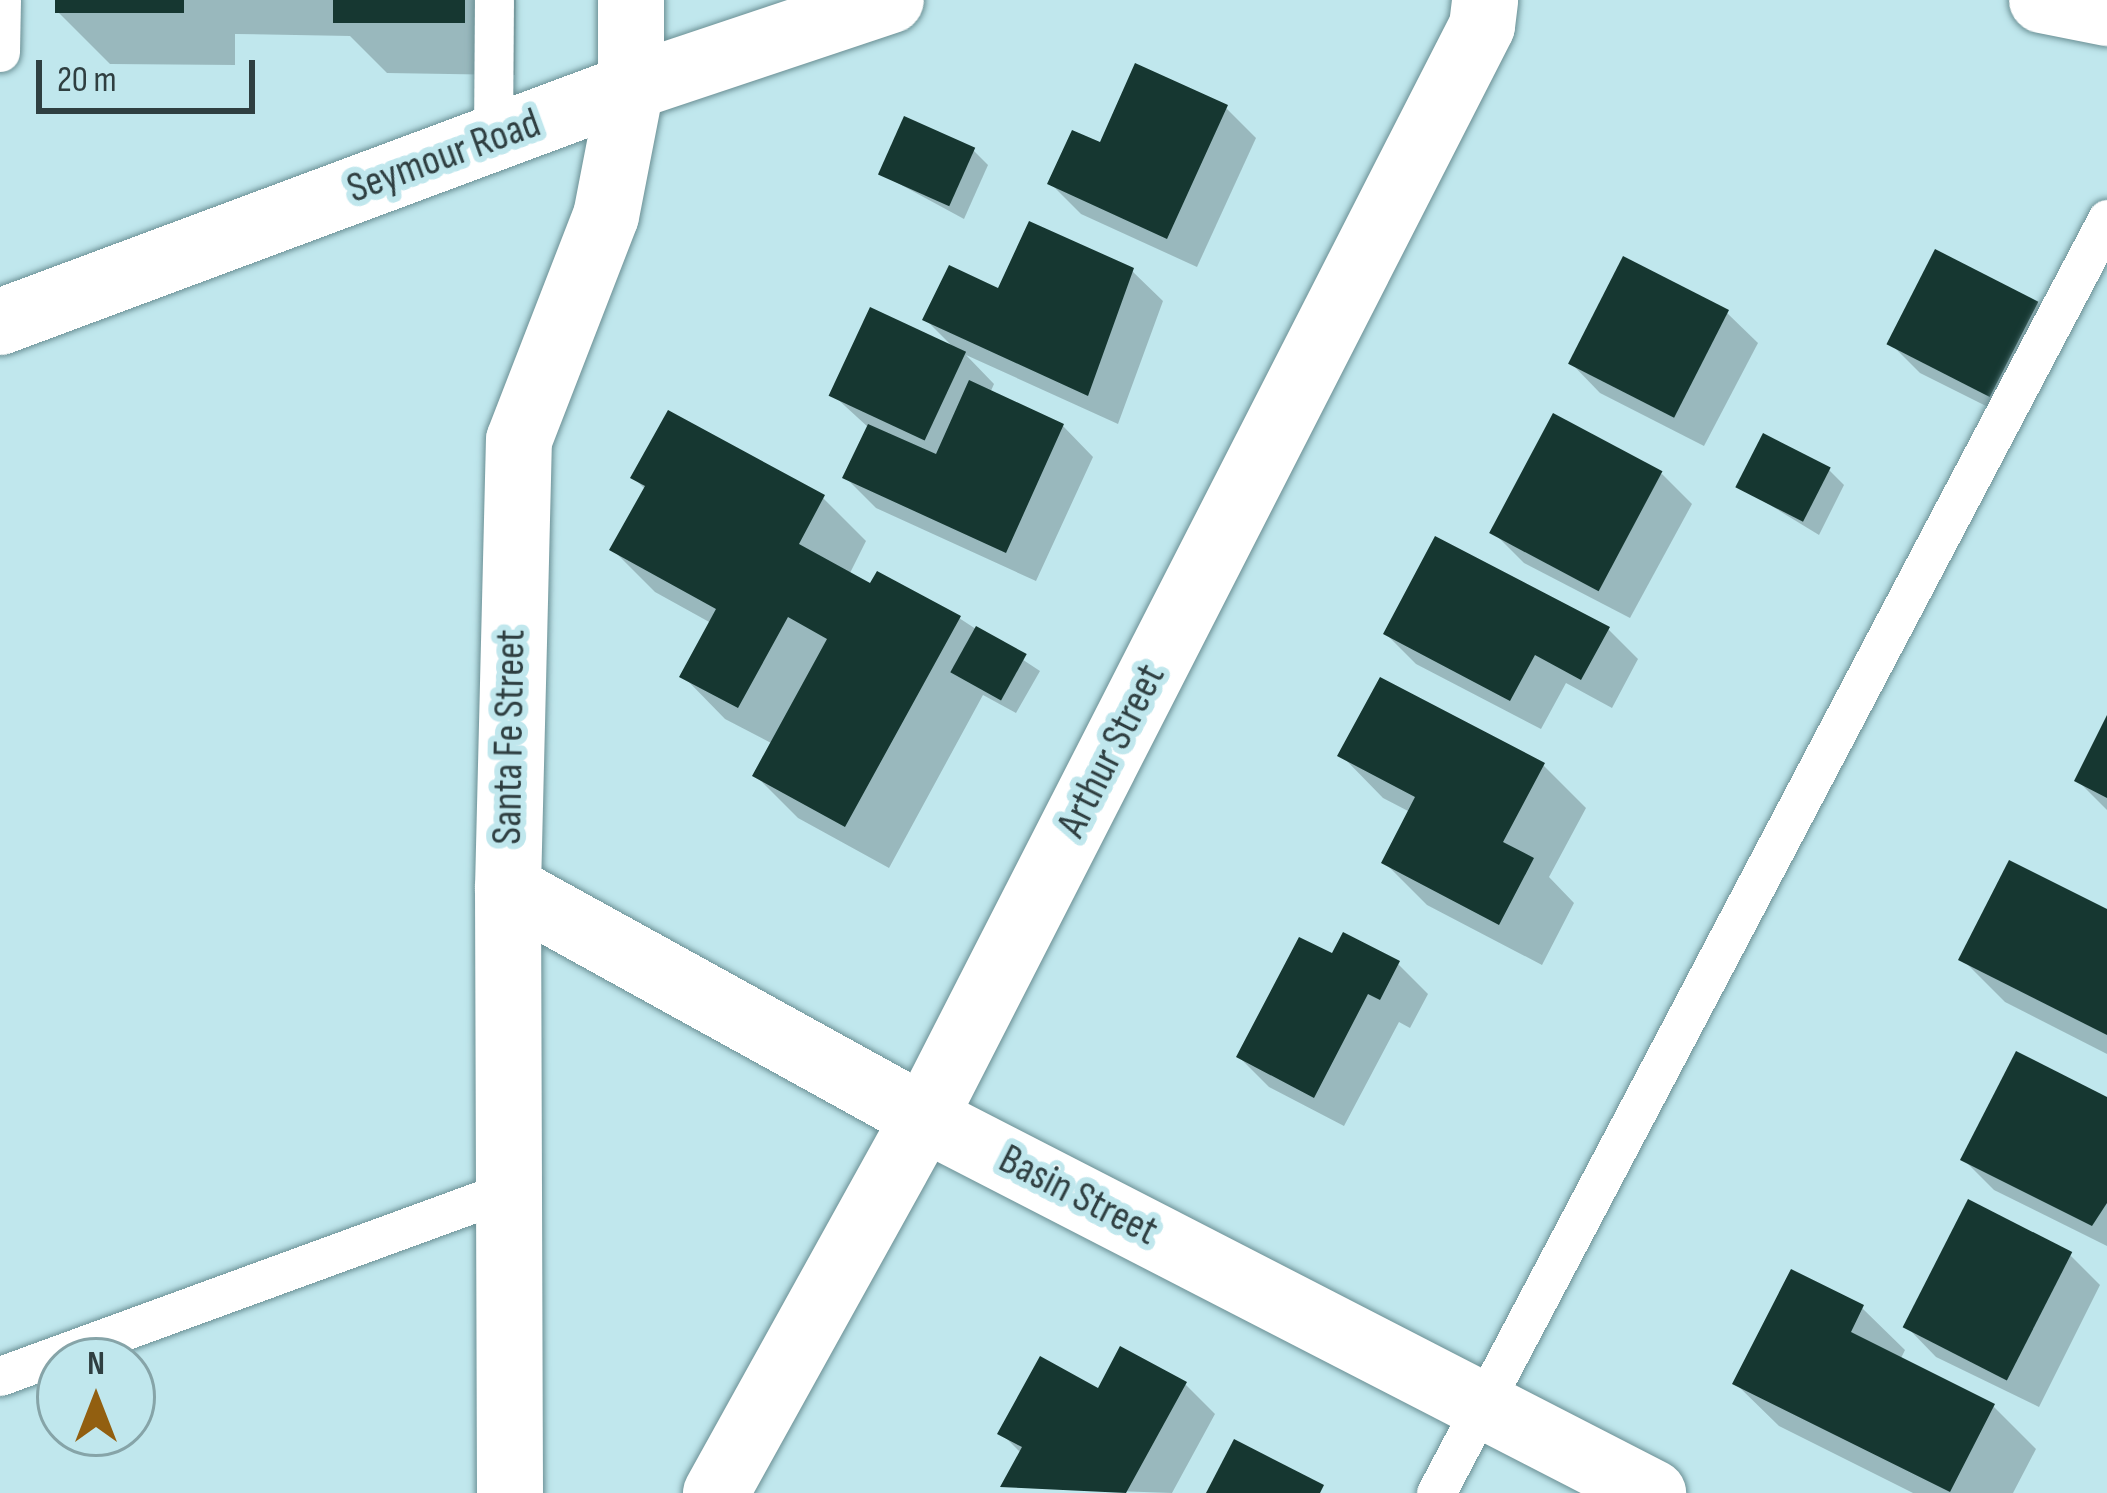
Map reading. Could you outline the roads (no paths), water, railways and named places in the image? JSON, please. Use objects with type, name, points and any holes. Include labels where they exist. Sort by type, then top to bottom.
[{"type":"street","name":"Santa Fe Street","points":[[510,1493],[508,888],[519,440],[606,216],[632,87],[631,0]]},
{"type":"street","name":"Seymour Road","points":[[0,322],[632,87],[890,0]]},
{"type":"street","name":"Arthur Street","points":[[716,1493],[924,1118],[1482,26],[1485,0]]},
{"type":"street","points":[[2042,0],[2107,14]]},
{"type":"street","name":"Basin Street","points":[[508,888],[924,1118],[1653,1493]]},
{"type":"lane","points":[[0,52],[1,0]]},
{"type":"lane","points":[[493,138],[494,0]]},
{"type":"lane","points":[[1436,1493],[1480,1400],[2107,219]]},
{"type":"lane","points":[[0,1376],[509,1190]]}]
